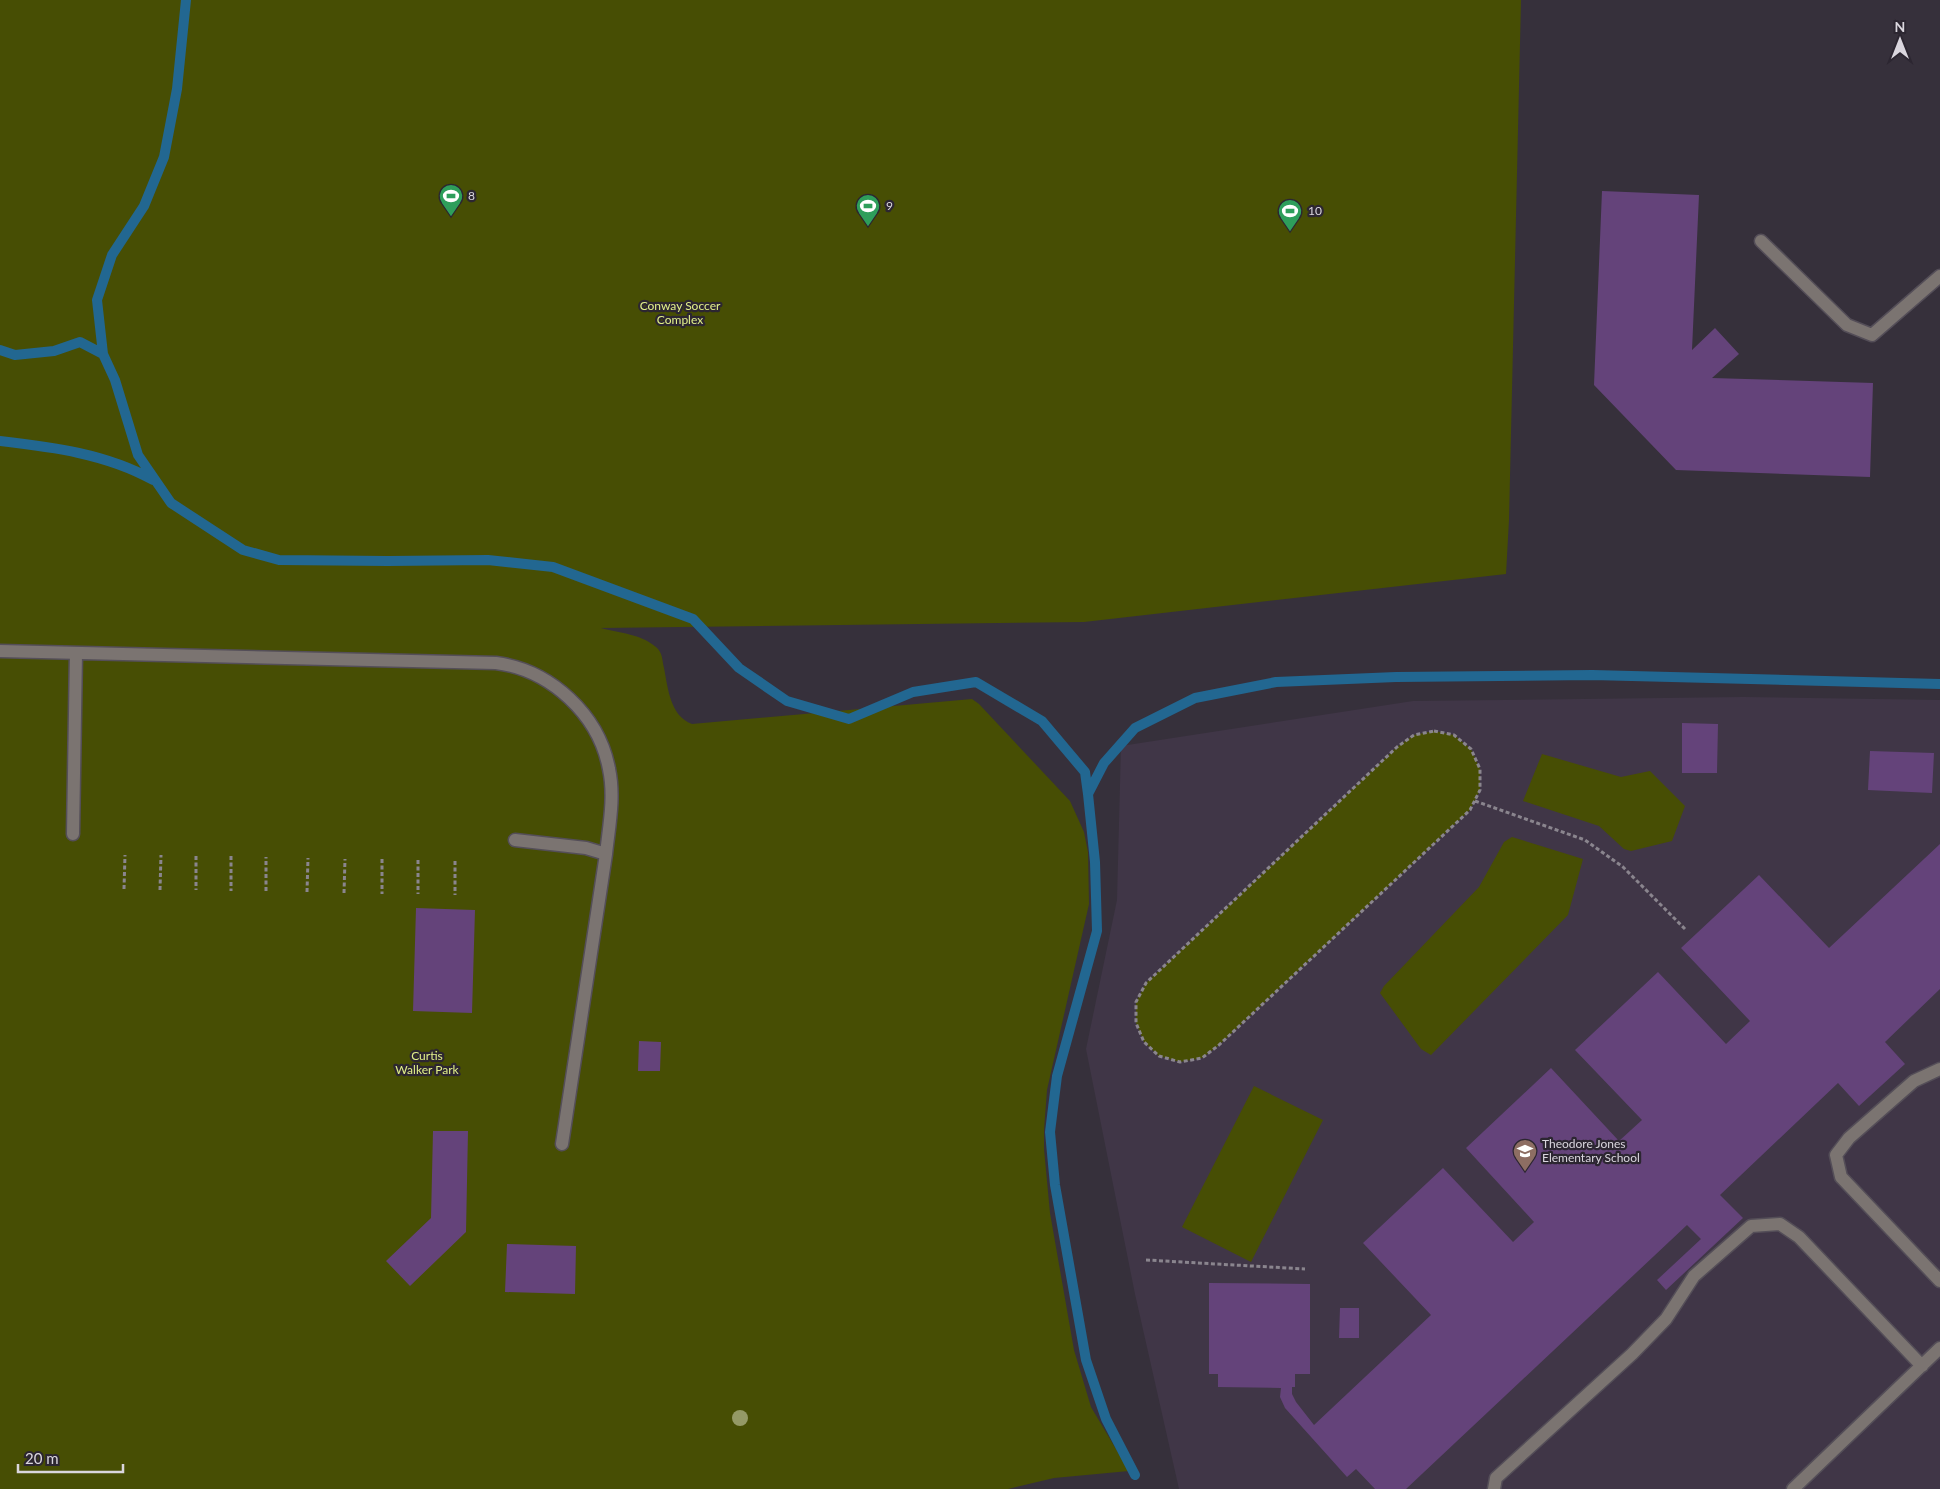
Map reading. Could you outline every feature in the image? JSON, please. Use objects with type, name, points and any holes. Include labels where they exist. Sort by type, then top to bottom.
[{"type":"street","points":[[1761,241],[1847,326],[1872,335],[1940,276]]},
{"type":"street","points":[[0,651],[509,664],[549,683],[578,706],[598,735],[609,770],[611,788],[606,854],[562,1144]]},
{"type":"street","points":[[73,834],[76,653]]},
{"type":"street","points":[[514,840],[586,848],[606,854]]},
{"type":"street","points":[[1940,1069],[1914,1080],[1849,1138],[1836,1155],[1841,1177],[1940,1281]]},
{"type":"street","points":[[1494,1489],[1496,1478],[1632,1354],[1666,1319],[1694,1276],[1751,1226],[1780,1224],[1799,1237],[1922,1366]]},
{"type":"street","points":[[1793,1489],[1940,1348]]},
{"type":"path","points":[[1434,730],[1454,735],[1471,749],[1480,769],[1480,790],[1475,801],[1470,810],[1208,1054],[1202,1058],[1180,1062],[1159,1056],[1144,1042],[1136,1023],[1136,1002],[1146,983],[1397,748],[1414,735],[1434,730]]},
{"type":"path","points":[[1475,801],[1585,840],[1623,867],[1686,930]]},
{"type":"path","points":[[124,888],[125,855]]},
{"type":"path","points":[[160,890],[161,855]]},
{"type":"path","points":[[196,856],[196,890]]},
{"type":"path","points":[[231,856],[231,891]]},
{"type":"path","points":[[266,857],[266,892]]},
{"type":"path","points":[[307,892],[308,858]]},
{"type":"path","points":[[344,893],[345,859]]},
{"type":"path","points":[[382,859],[382,894]]},
{"type":"path","points":[[418,860],[418,894]]},
{"type":"path","points":[[455,861],[455,895]]},
{"type":"path","points":[[1146,1260],[1305,1269]]},
{"type":"shaded area","name":"Theodore Jones Elementary School","points":[[1743,697],[1940,700],[1940,1489],[1179,1489],[1135,1294],[1086,1049],[1117,900],[1121,746],[1413,701]]},
{"type":"green space","points":[[0,0],[1521,0],[1509,520],[1506,574],[1084,622],[601,628],[644,639],[658,649],[662,657],[671,700],[679,715],[692,724],[972,699],[979,704],[1070,801],[1084,832],[1088,852],[1089,904],[1047,1090],[1044,1149],[1050,1213],[1074,1350],[1091,1407],[1129,1471],[1054,1478],[1008,1489],[0,1489]]},
{"type":"green space","points":[[1434,731],[1454,735],[1471,749],[1480,769],[1480,790],[1470,810],[1219,1045],[1202,1058],[1180,1062],[1159,1056],[1144,1042],[1136,1023],[1136,1002],[1146,983],[1397,747],[1414,735]]},
{"type":"green space","points":[[1542,754],[1621,777],[1650,771],[1685,806],[1672,841],[1631,851],[1624,849],[1599,826],[1523,801]]},
{"type":"green space","points":[[1512,837],[1583,859],[1568,915],[1431,1055],[1421,1049],[1380,993],[1384,986],[1479,887],[1504,842]]},
{"type":"green space","points":[[1254,1086],[1323,1120],[1251,1262],[1182,1227]]},
{"type":"building","points":[[1602,191],[1699,195],[1692,350],[1715,328],[1739,354],[1712,378],[1873,383],[1870,477],[1676,470],[1594,385]]},
{"type":"building","points":[[1682,723],[1718,724],[1717,773],[1682,773]]},
{"type":"building","points":[[1870,751],[1934,753],[1932,793],[1868,790]]},
{"type":"building","points":[[1940,844],[1940,989],[1885,1042],[1905,1064],[1859,1106],[1838,1083],[1720,1195],[1743,1218],[1666,1290],[1657,1280],[1701,1239],[1687,1225],[1406,1489],[1375,1489],[1356,1469],[1347,1477],[1285,1408],[1280,1397],[1281,1388],[1218,1387],[1218,1374],[1209,1374],[1209,1283],[1310,1284],[1310,1374],[1295,1374],[1295,1387],[1292,1387],[1292,1394],[1314,1425],[1431,1315],[1363,1243],[1443,1168],[1513,1242],[1534,1222],[1466,1148],[1551,1068],[1619,1141],[1642,1120],[1575,1050],[1658,972],[1726,1044],[1750,1021],[1681,948],[1759,875],[1829,948]]},
{"type":"building","points":[[416,908],[475,910],[472,1013],[413,1011]]},
{"type":"building","points":[[639,1041],[661,1042],[660,1071],[638,1071]]},
{"type":"building","points":[[433,1131],[468,1131],[466,1232],[410,1286],[386,1261],[431,1218]]},
{"type":"building","points":[[507,1244],[576,1246],[575,1294],[505,1292]]},
{"type":"building","points":[[1340,1308],[1359,1308],[1359,1338],[1339,1338]]},
{"type":"waterway","points":[[186,0],[177,89],[164,157],[144,206],[112,255],[97,300],[103,354],[115,380],[138,455],[171,503],[243,550],[279,560],[488,560],[553,567],[693,619],[739,668],[787,701],[849,719],[913,692],[976,682],[1042,721],[1085,772],[1088,794]]},
{"type":"waterway","points":[[0,350],[15,355],[54,351],[80,342],[103,354]]},
{"type":"waterway","points":[[0,441],[79,453],[117,464],[153,480]]},
{"type":"waterway","points":[[1135,1475],[1106,1419],[1086,1360],[1055,1185],[1050,1132],[1057,1076],[1097,931],[1095,862],[1088,794],[1104,763],[1135,728],[1195,698],[1276,682],[1396,677],[1592,675],[1940,684]]},
{"type":"place","name":"8","points":[[451,217]]},
{"type":"place","name":"9","points":[[868,227]]},
{"type":"place","name":"10","points":[[1290,232]]},
{"type":"place","name":"Theodore Jones Elementary School","points":[[1525,1172]]},
{"type":"park label","name":"Conway Soccer Complex","points":[[680,313]]},
{"type":"park label","name":"Curtis Walker Park","points":[[427,1063]]}]
